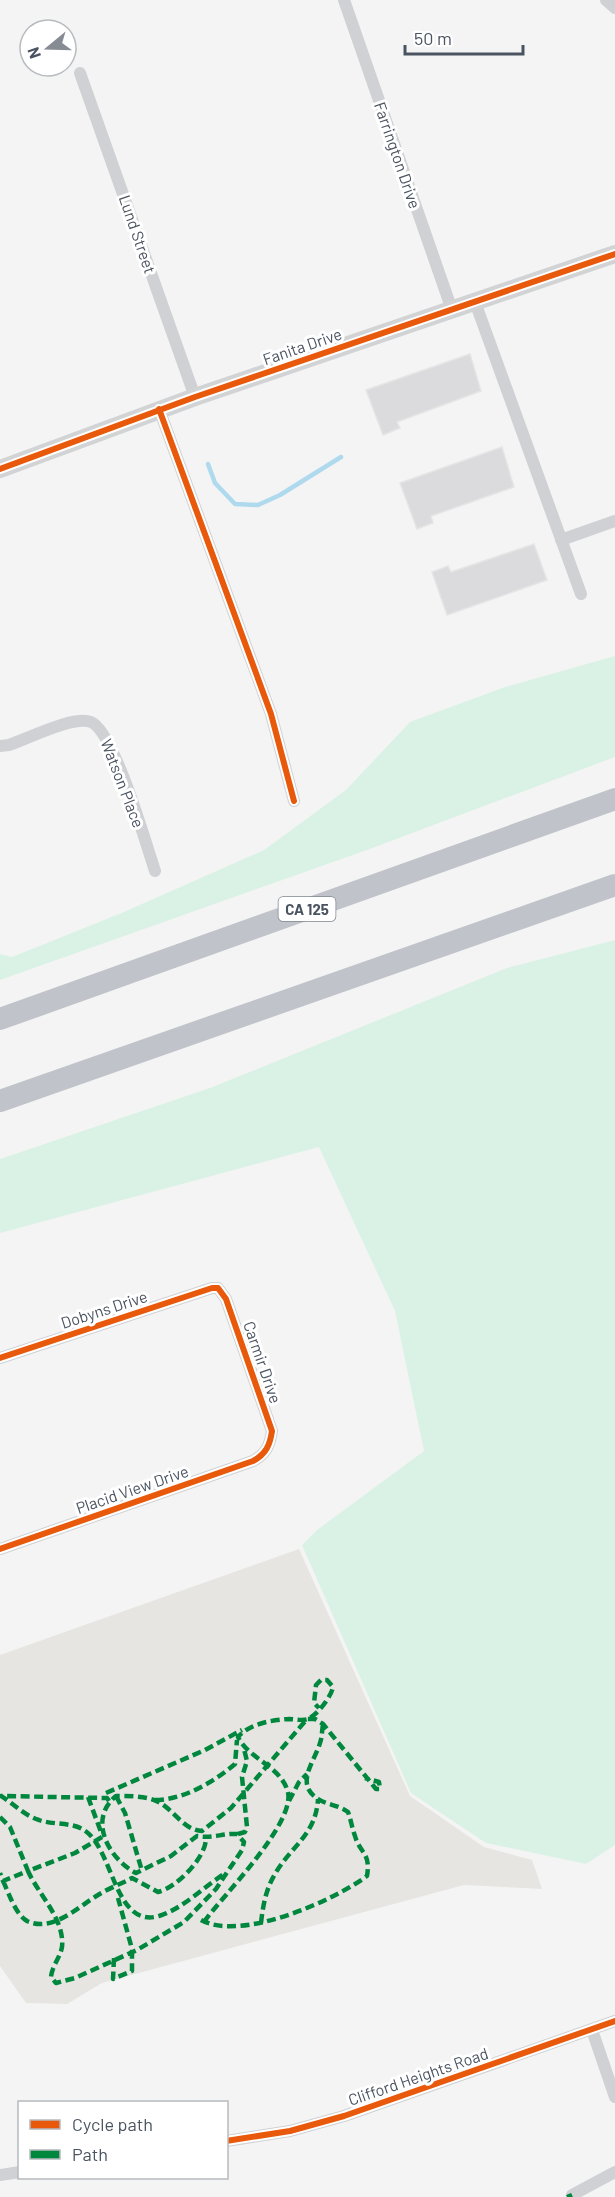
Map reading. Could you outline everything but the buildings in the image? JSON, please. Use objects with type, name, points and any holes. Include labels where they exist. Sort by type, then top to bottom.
[{"type":"highway","name":"CA 125","points":[[0,1018],[615,799]]},
{"type":"highway","points":[[0,1103],[62,1079],[615,885]]},
{"type":"main road","name":"Fanita Drive","points":[[0,469],[159,409],[615,254]]},
{"type":"street","name":"Farrington Drive","points":[[344,0],[452,310]]},
{"type":"street","points":[[606,0],[615,8]]},
{"type":"street","name":"Lund Street","points":[[80,73],[195,397]]},
{"type":"street","points":[[475,302],[581,594]]},
{"type":"street","points":[[159,409],[271,714],[294,801]]},
{"type":"street","points":[[561,540],[615,521]]},
{"type":"street","name":"Watson Place","points":[[0,746],[9,745],[75,721],[91,722],[103,731],[114,752],[155,872]]},
{"type":"street","name":"Dobyns Drive","points":[[0,1358],[218,1288]]},
{"type":"street","name":"Carmir Drive","points":[[218,1288],[226,1299],[273,1431],[268,1447]]},
{"type":"street","name":"Placid View Drive","points":[[0,1549],[253,1461],[263,1456],[268,1447]]},
{"type":"street","name":"Clifford Heights Road","points":[[228,2141],[290,2131],[344,2116],[615,2021]]},
{"type":"street","points":[[592,2030],[615,2097]]},
{"type":"street","points":[[0,2175],[18,2172]]},
{"type":"street","points":[[572,2194],[615,2172]]},
{"type":"green space","points":[[615,656],[615,757],[367,850],[0,980],[0,954],[12,957],[124,912],[264,850],[346,790],[410,722],[505,687]]},
{"type":"green space","points":[[615,940],[615,1845],[586,1864],[486,1843],[411,1793],[302,1545],[317,1530],[424,1451],[395,1311],[319,1147],[0,1233],[0,1159],[210,1088],[507,968]]},
{"type":"sand","points":[[299,1549],[410,1796],[484,1847],[532,1860],[542,1889],[464,1885],[102,1983],[67,2004],[26,2003],[0,1966],[0,1655]]},
{"type":"waterway","points":[[208,464],[215,483],[235,504],[258,505],[280,495],[341,457]]},
{"type":"marked path","points":[[204,1922],[257,1858],[282,1819],[288,1803],[287,1789],[283,1781],[249,1751],[238,1737],[248,1729],[268,1722],[289,1719],[306,1720],[312,1717],[330,1696],[333,1687],[327,1680],[321,1680],[316,1685],[314,1703],[319,1708]]},
{"type":"marked path","points":[[102,1837],[75,1853],[28,1871],[50,1907],[62,1937],[60,1955],[51,1977],[56,1983],[75,1978],[137,1950],[184,1922],[216,1889],[242,1850],[244,1842],[237,1834],[197,1836],[171,1856],[136,1873],[126,1867],[110,1849],[102,1827],[107,1806],[116,1796],[154,1800],[189,1827],[202,1831],[231,1808],[307,1719],[315,1719],[323,1724],[376,1789],[380,1789],[379,1782],[365,1778]]},
{"type":"marked path","points":[[201,1920],[218,1925],[239,1926],[286,1916],[332,1897],[367,1876],[368,1862],[357,1842],[348,1812],[318,1799],[307,1786],[308,1772],[321,1741],[323,1724]]},
{"type":"marked path","points":[[106,1793],[205,1750],[242,1730]]},
{"type":"marked path","points":[[155,1800],[176,1797],[198,1789],[227,1771],[235,1764],[237,1740]]},
{"type":"marked path","points":[[238,1834],[245,1832],[247,1827],[242,1777],[247,1761],[244,1749]]},
{"type":"marked path","points":[[289,1801],[299,1782],[307,1774]]},
{"type":"marked path","points":[[109,1801],[107,1798],[1,1796],[34,1818],[84,1830],[102,1853],[123,1900],[133,1911],[144,1917],[168,1913],[224,1874]]},
{"type":"marked path","points":[[116,1796],[125,1813],[142,1871]]},
{"type":"marked path","points":[[88,1797],[101,1832]]},
{"type":"marked path","points":[[261,1923],[265,1897],[272,1880],[281,1864],[308,1831],[313,1822],[318,1799]]},
{"type":"marked path","points":[[0,1817],[10,1827],[28,1871],[3,1881],[0,1873]]},
{"type":"marked path","points":[[3,1881],[23,1918],[36,1924],[46,1924],[64,1917],[102,1893],[132,1878],[158,1892],[173,1885],[196,1863],[205,1846],[206,1838]]},
{"type":"marked path","points":[[114,1958],[113,1979],[132,1971],[132,1949],[118,1898]]},
{"type":"marked path","points":[[567,2197],[572,2195]]},
{"type":"cycle path","points":[[0,469],[195,397],[615,254]]},
{"type":"cycle path","points":[[159,409],[271,714],[294,801]]},
{"type":"cycle path","points":[[0,1358],[212,1288],[218,1288],[226,1299],[272,1431],[267,1449],[253,1461],[0,1549]]},
{"type":"cycle path","points":[[228,2141],[290,2131],[344,2116],[615,2021]]}]
